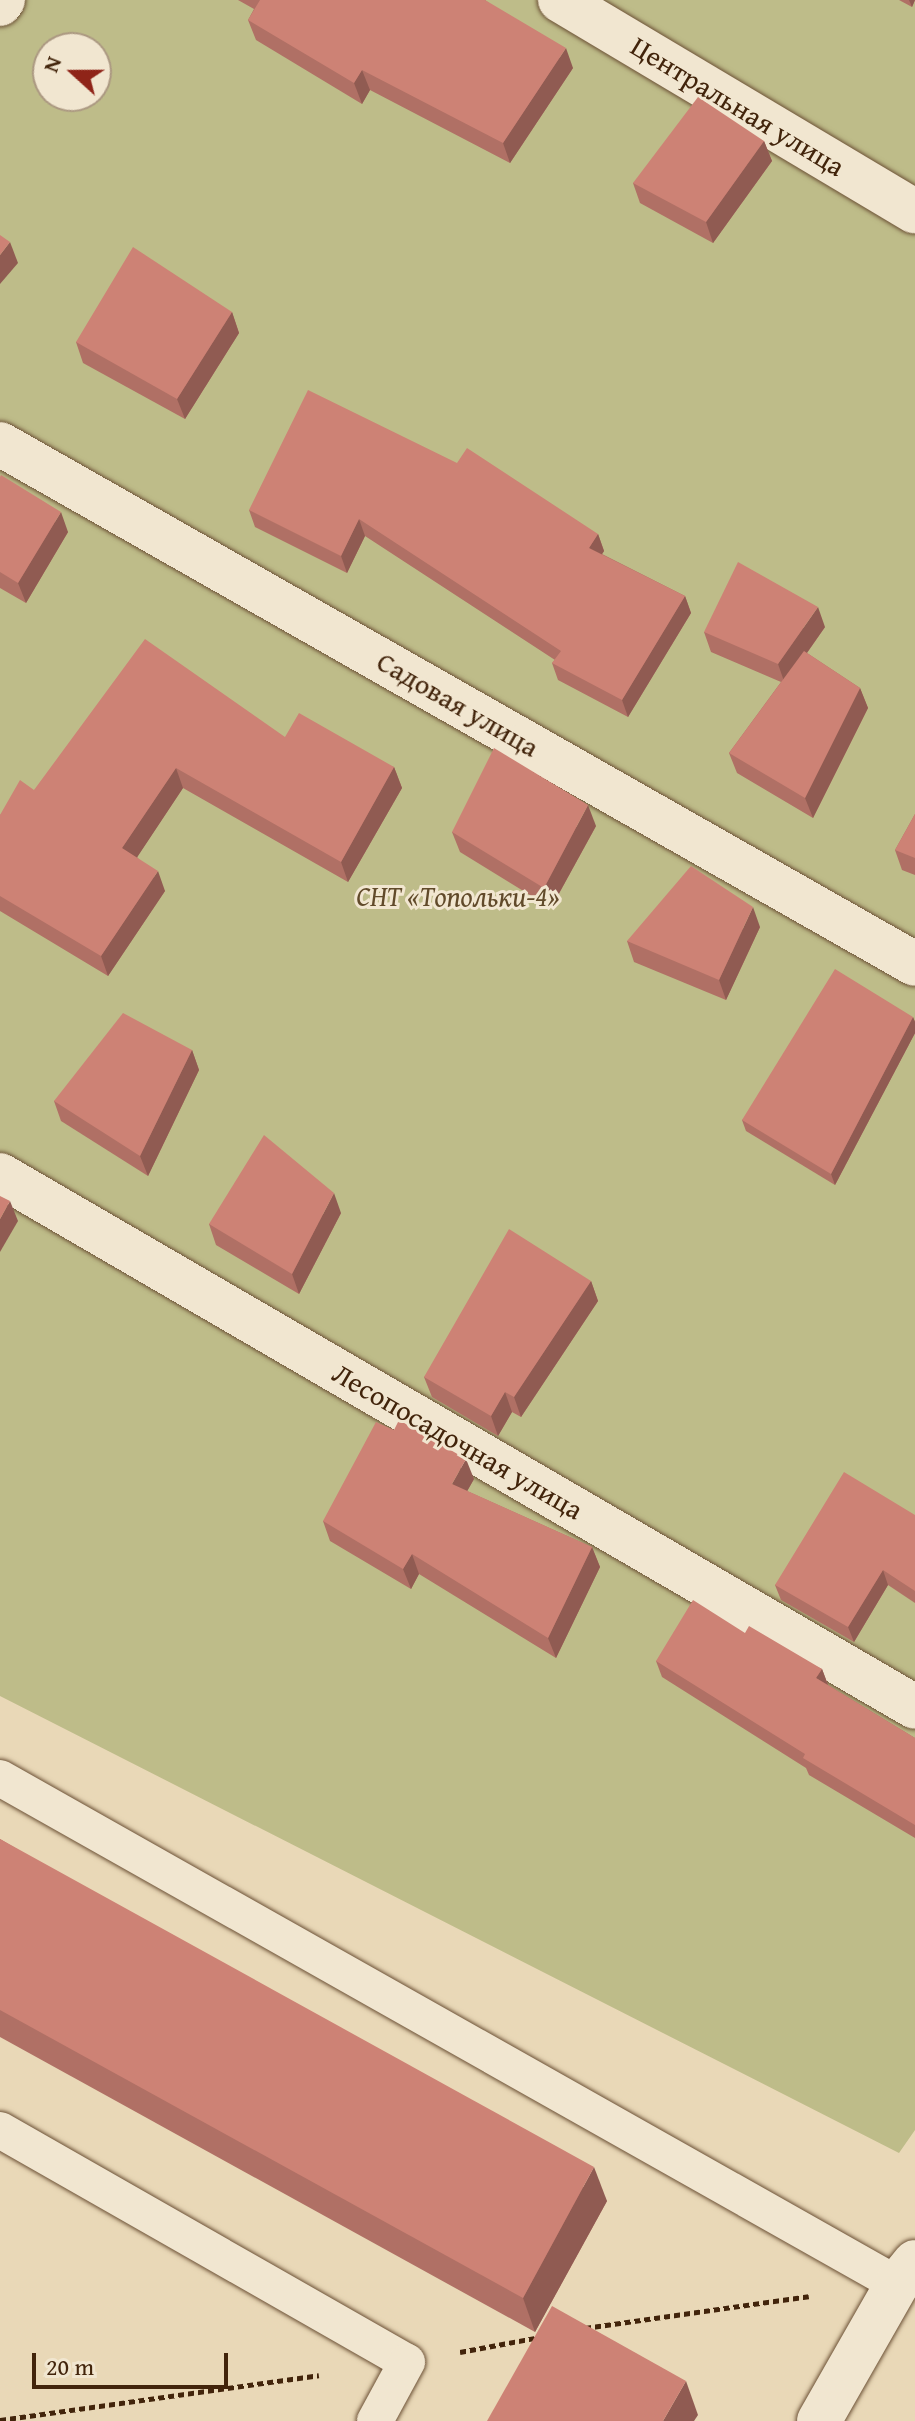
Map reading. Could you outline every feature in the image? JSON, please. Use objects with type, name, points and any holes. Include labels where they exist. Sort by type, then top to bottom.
[{"type":"street","name":"Центральная улица","points":[[560,0],[915,212]]},
{"type":"street","name":"Садовая улица","points":[[0,444],[915,964]]},
{"type":"street","name":"Лесопосадочная улица","points":[[0,1175],[915,1707]]},
{"type":"street","points":[[819,2421],[906,2273]]},
{"type":"lane","points":[[0,1778],[906,2273]]},
{"type":"lane","points":[[0,2130],[407,2362],[375,2421]]},
{"type":"green space","name":"СНТ «Топольки-4»","points":[[0,0],[915,0],[915,2130],[899,2153],[0,1696]]},
{"type":"building","points":[[260,0],[485,0],[566,48],[503,143],[362,70],[354,83],[248,20]]},
{"type":"building","points":[[698,97],[764,141],[706,222],[633,183]]},
{"type":"building","points":[[0,235],[10,242],[0,255]]},
{"type":"building","points":[[133,247],[232,312],[177,399],[76,342]]},
{"type":"building","points":[[308,390],[457,463],[467,448],[598,534],[589,548],[685,596],[622,700],[552,663],[561,651],[359,519],[341,556],[249,510]]},
{"type":"building","points":[[1,475],[61,512],[18,583],[0,572]]},
{"type":"building","points":[[738,562],[818,607],[778,664],[704,632]]},
{"type":"building","points":[[145,639],[285,737],[299,713],[394,767],[341,862],[176,768],[122,848],[158,871],[101,956],[0,896],[0,815],[20,780],[34,790]]},
{"type":"building","points":[[804,651],[860,688],[805,798],[729,753]]},
{"type":"building","points":[[494,748],[588,805],[544,888],[452,832]]},
{"type":"building","points":[[915,814],[915,858],[895,850]]},
{"type":"building","points":[[691,866],[753,907],[719,980],[627,941]]},
{"type":"building","points":[[835,969],[913,1017],[831,1174],[742,1120]]},
{"type":"building","points":[[123,1013],[192,1050],[140,1156],[54,1101]]},
{"type":"building","points":[[264,1135],[334,1193],[292,1274],[209,1224]]},
{"type":"building","points":[[0,1196],[10,1201],[0,1219]]},
{"type":"building","points":[[509,1229],[591,1281],[514,1397],[505,1392],[491,1416],[424,1377]]},
{"type":"building","points":[[399,1420],[466,1459],[452,1484],[592,1547],[548,1638],[412,1554],[403,1569],[323,1521],[376,1422],[394,1430]]},
{"type":"building","points":[[844,1472],[915,1515],[915,1591],[883,1570],[848,1627],[775,1585]]},
{"type":"building","points":[[693,1600],[745,1633],[749,1626],[822,1669],[816,1678],[915,1738],[915,1825],[803,1758],[805,1754],[656,1661]]},
{"type":"building","points":[[0,1839],[594,2167],[523,2298],[0,2010]]},
{"type":"building","points":[[552,2306],[686,2381],[663,2421],[487,2421]]}]
